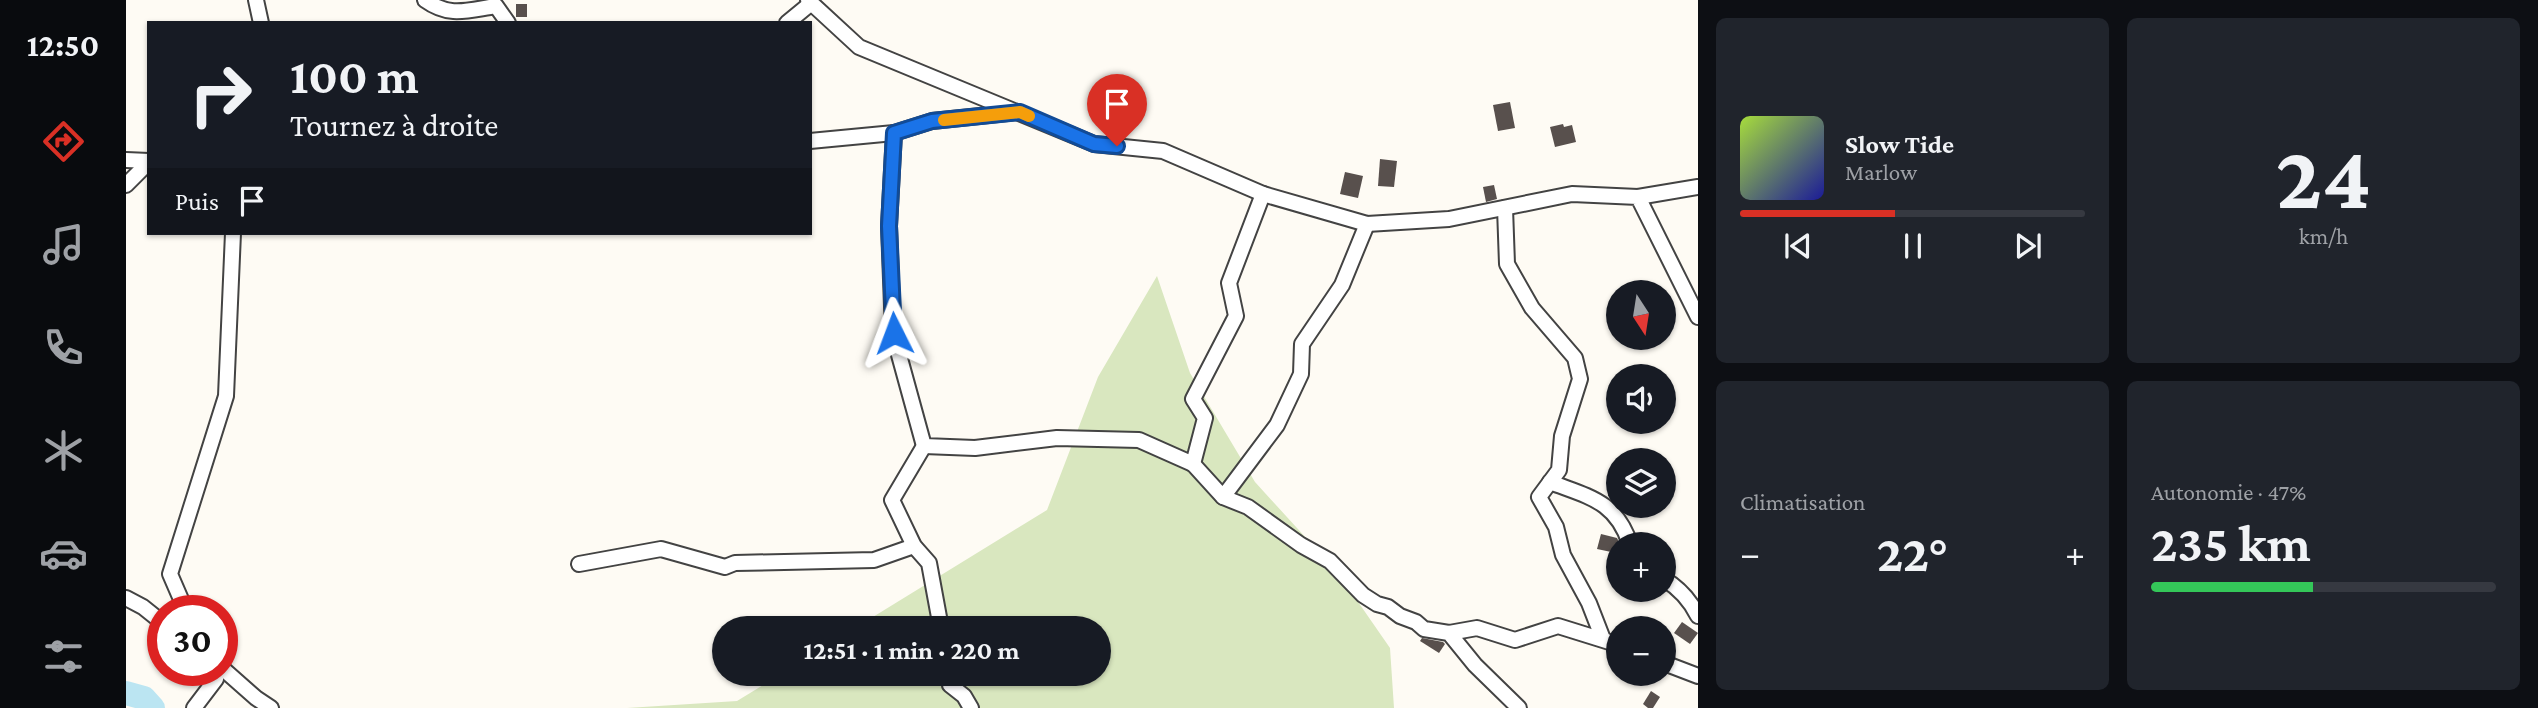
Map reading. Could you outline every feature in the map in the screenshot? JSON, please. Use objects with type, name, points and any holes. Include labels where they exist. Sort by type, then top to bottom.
[{"type":"street","points":[[256,0],[261,21]]},
{"type":"street","points":[[425,0],[442,11],[453,12],[496,6],[507,21]]},
{"type":"street","points":[[789,21],[809,2],[859,47],[1094,144],[1163,151],[1263,194],[1367,224],[1449,219],[1572,194],[1638,197],[1698,187]]},
{"type":"street","points":[[812,141],[894,133],[932,121],[1020,112]]},
{"type":"street","points":[[894,133],[889,226],[894,333],[924,446],[892,500],[914,546],[929,563],[939,616]]},
{"type":"street","points":[[126,160],[147,161]]},
{"type":"street","points":[[126,185],[147,163]]},
{"type":"street","points":[[1194,464],[1205,418],[1193,399],[1236,316],[1229,283],[1263,194]]},
{"type":"street","points":[[1638,197],[1698,317]]},
{"type":"street","points":[[1505,208],[1507,264],[1532,308],[1575,358],[1580,379],[1562,436],[1559,470],[1539,498],[1556,527],[1563,555],[1590,603],[1603,639]]},
{"type":"street","points":[[1223,497],[1277,425],[1301,374],[1302,344],[1342,285],[1367,224]]},
{"type":"street","points":[[179,595],[170,574],[226,396],[233,235]]},
{"type":"street","points":[[924,446],[975,448],[1057,438],[1139,440],[1194,464],[1223,497],[1248,507],[1301,545],[1330,561],[1355,588],[1377,604],[1388,607],[1424,629],[1449,633],[1477,628],[1515,640],[1558,626],[1606,640]]},
{"type":"street","points":[[1550,482],[1593,498],[1611,509],[1626,532]]},
{"type":"street","points":[[579,564],[661,549],[725,566],[735,563],[874,560],[914,546]]},
{"type":"street","points":[[1676,586],[1698,615]]},
{"type":"street","points":[[126,598],[147,610]]},
{"type":"street","points":[[1449,633],[1475,665],[1519,708]]},
{"type":"street","points":[[1676,668],[1698,676]]},
{"type":"street","points":[[238,682],[271,708]]},
{"type":"street","points":[[194,708],[211,686]]},
{"type":"street","points":[[951,686],[964,696],[971,708]]},
{"type":"green space","points":[[1157,276],[1190,373],[1255,482],[1338,573],[1390,648],[1394,708],[627,708],[737,701],[761,686],[1111,686],[1111,616],[875,616],[1047,510],[1098,377]]},
{"type":"building","points":[[516,4],[527,4],[527,17],[516,17]]},
{"type":"building","points":[[1510,102],[1515,128],[1498,131],[1493,105]]},
{"type":"building","points":[[1563,124],[1564,127],[1572,125],[1576,142],[1555,147],[1550,127]]},
{"type":"building","points":[[1380,159],[1397,161],[1394,187],[1378,186]]},
{"type":"building","points":[[1345,172],[1363,176],[1358,198],[1340,194]]},
{"type":"building","points":[[1494,185],[1497,199],[1486,202],[1483,187]]},
{"type":"building","points":[[1601,534],[1606,535],[1606,551],[1597,549]]},
{"type":"building","points":[[1682,622],[1698,633],[1690,644],[1676,634]]},
{"type":"building","points":[[1422,638],[1445,644],[1439,653],[1420,641]]},
{"type":"building","points":[[1651,691],[1660,697],[1653,708],[1648,708],[1643,704]]},
{"type":"waterway","points":[[126,693],[144,698],[153,708]]},
{"type":"slow traffic","points":[[944,120],[1020,112],[1029,116]]},
{"type":"route","points":[[894,333],[889,226],[894,133],[932,121],[1020,112],[1094,144],[1117,146]]}]
